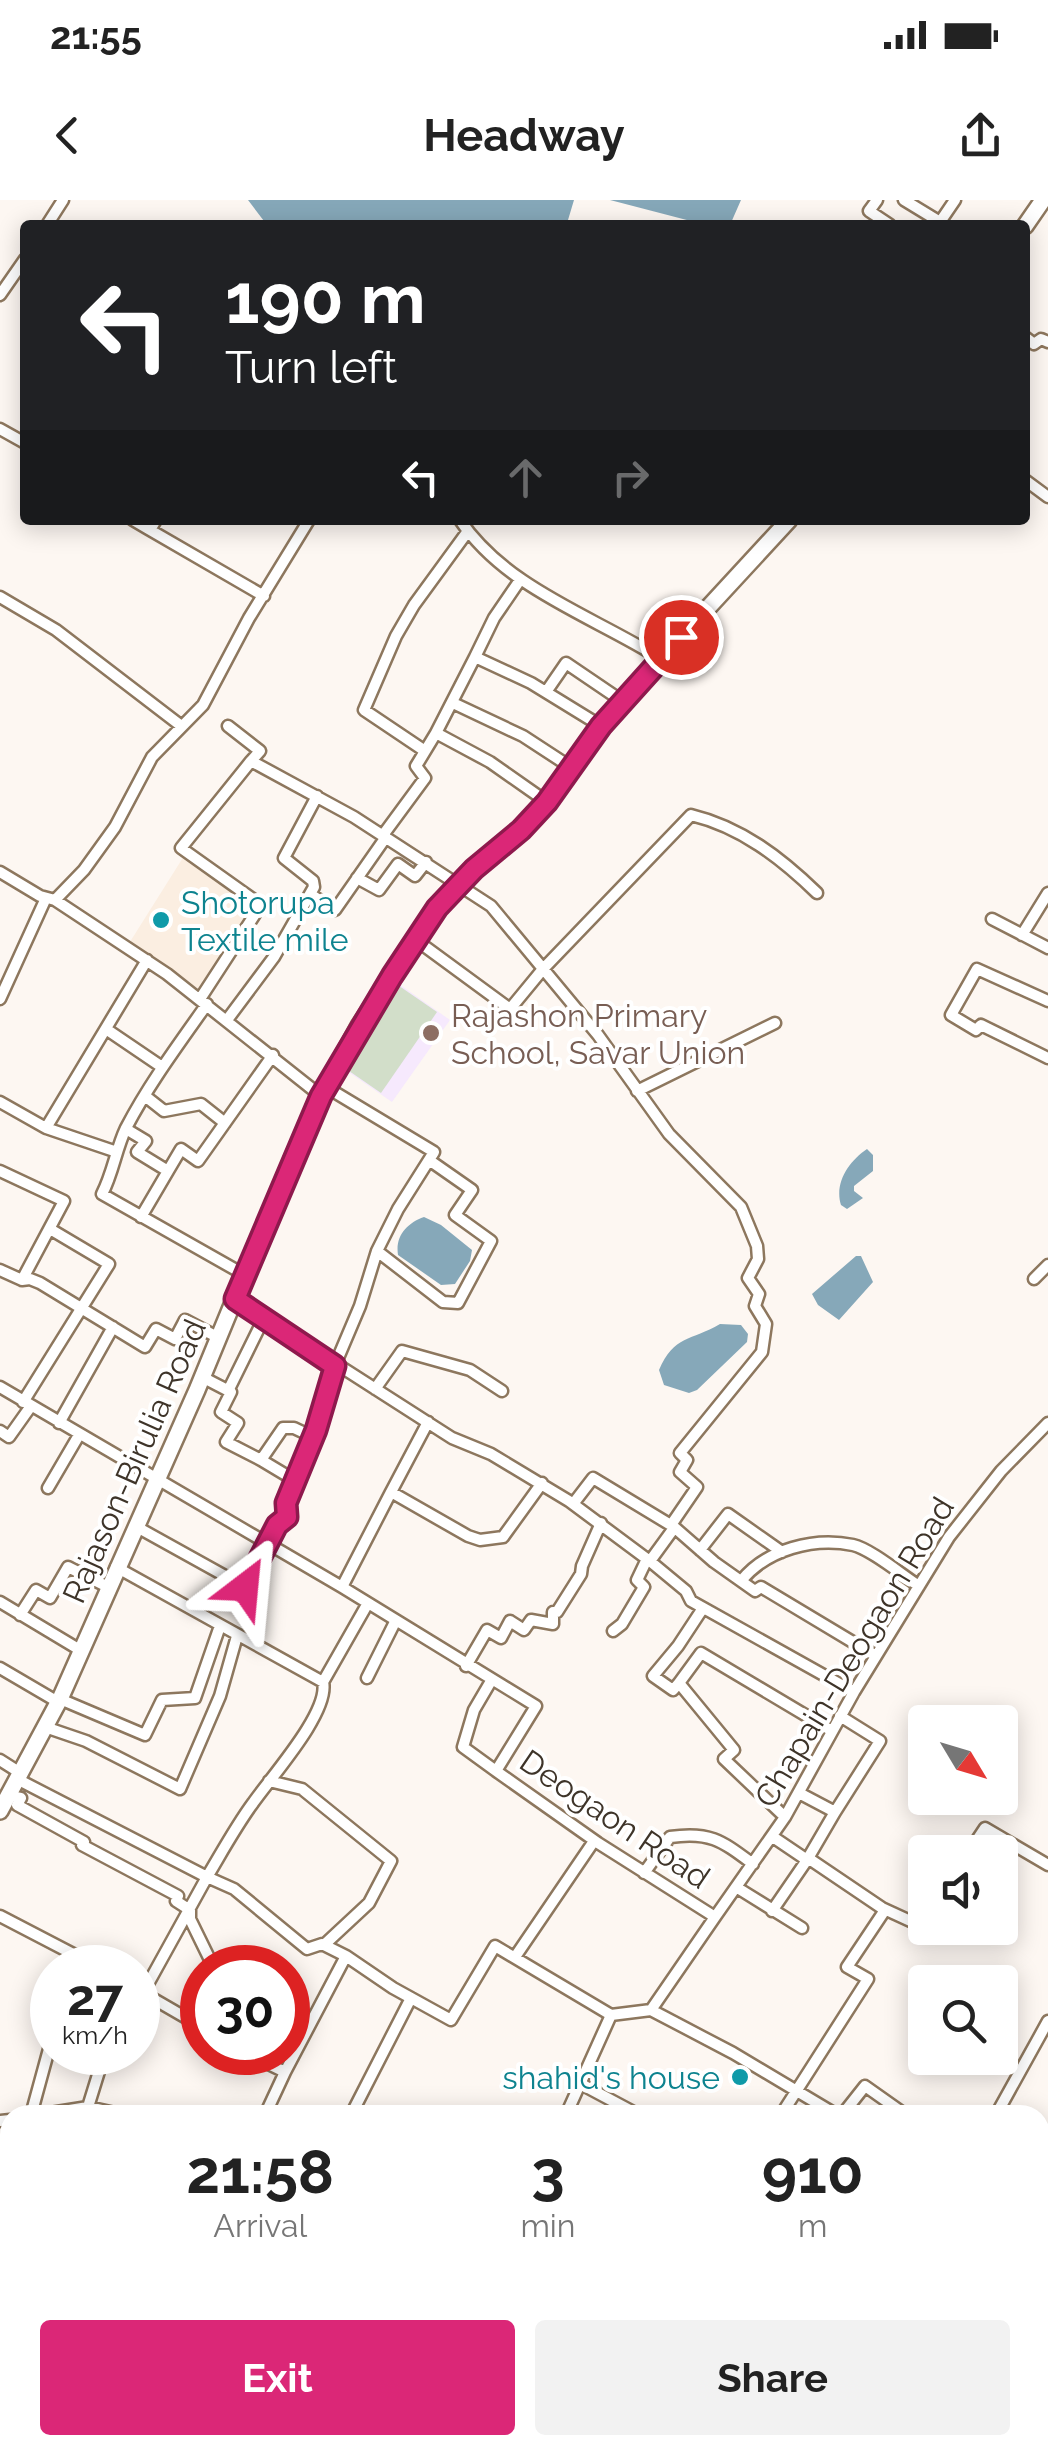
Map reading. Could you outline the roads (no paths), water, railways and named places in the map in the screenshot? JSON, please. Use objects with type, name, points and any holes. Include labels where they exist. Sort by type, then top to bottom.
[{"type":"street","points":[[878,200],[869,210],[883,220]]},
{"type":"street","points":[[904,200],[936,220]]},
{"type":"street","points":[[0,294],[20,266]]},
{"type":"street","points":[[153,525],[264,596]]},
{"type":"street","points":[[0,999],[50,899],[84,870],[115,826],[152,757],[203,704],[306,525]]},
{"type":"street","points":[[464,525],[520,580],[661,660]]},
{"type":"street","name":"Rajason-Birulia Road","points":[[0,1811],[59,1700],[323,1092],[359,1026],[437,908],[547,802],[622,701],[784,525]]},
{"type":"street","points":[[425,751],[364,710],[414,605],[468,531]]},
{"type":"street","points":[[310,894],[335,910],[425,778],[416,766],[453,703],[494,618],[520,580]]},
{"type":"street","points":[[0,597],[56,630],[180,725]]},
{"type":"street","points":[[475,656],[546,692],[601,726]]},
{"type":"street","points":[[546,692],[566,663],[622,701]]},
{"type":"street","points":[[453,703],[523,736],[572,768]]},
{"type":"street","points":[[228,726],[260,751],[181,848],[261,905],[144,1096],[126,1129],[102,1194],[245,1275]]},
{"type":"street","points":[[436,733],[490,762],[547,802]]},
{"type":"street","points":[[251,761],[384,836],[491,906],[598,1035],[683,1151],[741,1207],[758,1259],[748,1278],[759,1294],[754,1306],[766,1324],[762,1352],[680,1453],[687,1460],[680,1472],[698,1487],[648,1560],[637,1580],[644,1587],[622,1624],[613,1630]]},
{"type":"street","points":[[228,1020],[274,956],[310,894],[313,881],[284,858],[317,796]]},
{"type":"street","points":[[416,940],[510,1009],[543,969],[692,814],[746,835],[818,893]]},
{"type":"street","points":[[357,878],[380,890],[398,864],[415,876],[426,862]]},
{"type":"street","points":[[0,872],[146,960],[323,1092],[434,1152],[377,1251],[286,1503],[287,1517],[277,1525],[245,1587],[135,1526]]},
{"type":"street","points":[[1022,934],[1048,893]]},
{"type":"street","points":[[992,919],[1048,948]]},
{"type":"street","points":[[46,1128],[146,960]]},
{"type":"street","points":[[1048,1001],[977,969],[951,1015],[976,1030],[981,1025],[1048,1058]]},
{"type":"street","points":[[637,1092],[775,1023]]},
{"type":"street","points":[[106,1028],[162,1067]]},
{"type":"street","points":[[142,1217],[181,1149],[198,1162],[273,1056]]},
{"type":"street","points":[[144,1096],[164,1111],[201,1104],[225,1124]]},
{"type":"street","points":[[0,1102],[46,1128],[117,1152]]},
{"type":"street","points":[[126,1129],[146,1141],[137,1152],[168,1171]]},
{"type":"street","points":[[377,1251],[443,1302],[458,1303],[491,1241],[455,1216],[472,1190],[429,1160]]},
{"type":"street","points":[[0,1172],[64,1201],[22,1280]]},
{"type":"street","points":[[0,1430],[8,1436],[109,1264],[50,1229]]},
{"type":"street","points":[[1034,1278],[1048,1265]]},
{"type":"street","points":[[0,1270],[40,1283],[146,1347],[156,1329],[175,1339],[185,1320],[219,1338]]},
{"type":"street","points":[[235,1299],[335,1366],[574,1504],[686,1591],[691,1601],[854,1692]]},
{"type":"street","points":[[228,1390],[264,1318]]},
{"type":"street","points":[[59,1423],[113,1327]]},
{"type":"street","points":[[375,1389],[402,1351],[470,1370],[502,1391]]},
{"type":"street","points":[[202,1376],[231,1392],[221,1412],[238,1424],[226,1442],[296,1481]]},
{"type":"street","name":"Deogaon Road","points":[[0,1388],[342,1587],[536,1706],[496,1771],[594,1841],[715,1917],[651,2010]]},
{"type":"street","points":[[342,1587],[428,1422]]},
{"type":"street","name":"Chapain-Deogaon Road","points":[[715,1917],[785,1817],[854,1692],[972,1504],[1048,1423]]},
{"type":"street","points":[[262,1460],[282,1428],[294,1428],[313,1437]]},
{"type":"street","points":[[48,1488],[80,1435]]},
{"type":"street","points":[[574,1504],[592,1478],[673,1526],[756,1591],[761,1588],[876,1656]]},
{"type":"street","points":[[391,1492],[480,1540],[503,1538],[542,1483]]},
{"type":"street","points":[[700,1550],[728,1514],[782,1552]]},
{"type":"street","points":[[466,1666],[487,1630],[501,1638],[510,1620],[524,1630],[532,1620],[553,1624],[553,1612],[557,1612],[582,1574],[600,1523]]},
{"type":"street","points":[[741,1581],[754,1565],[817,1542],[856,1546],[920,1586]]},
{"type":"street","points":[[20,1615],[36,1590],[50,1598],[68,1567],[108,1587]]},
{"type":"street","points":[[116,1567],[323,1682]]},
{"type":"street","points":[[0,1602],[80,1650]]},
{"type":"street","points":[[160,1960],[207,1876],[311,1722],[325,1691],[323,1682],[368,1603]]},
{"type":"street","points":[[703,1608],[653,1676],[673,1690],[700,1653],[832,1731]]},
{"type":"street","points":[[367,1678],[395,1622]]},
{"type":"street","points":[[0,1668],[59,1700],[146,1735],[162,1700],[195,1698],[220,1626]]},
{"type":"street","points":[[46,1727],[86,1741],[180,1789],[220,1696],[237,1636]]},
{"type":"street","points":[[491,1681],[474,1710],[463,1747],[496,1771]]},
{"type":"street","points":[[679,1683],[734,1750],[724,1759],[785,1817]]},
{"type":"street","points":[[772,1910],[880,1741],[840,1716]]},
{"type":"street","points":[[0,1760],[21,1777],[234,1889],[307,1948],[325,1944],[369,1902],[392,1861],[302,1789],[269,1781]]},
{"type":"street","points":[[798,1793],[835,1812]]},
{"type":"street","points":[[10,1796],[21,1798],[17,1805],[84,1842],[82,1845],[178,1896],[176,1902],[190,1910]]},
{"type":"street","points":[[644,1872],[670,1837],[684,1835],[717,1837],[754,1864]]},
{"type":"street","points":[[772,1836],[885,1910],[908,1920]]},
{"type":"street","points":[[514,1957],[594,1841]]},
{"type":"street","points":[[1018,1848],[1048,1866]]},
{"type":"street","points":[[736,1887],[802,1928]]},
{"type":"street","points":[[190,1910],[190,1919],[203,1945]]},
{"type":"street","points":[[787,2105],[868,1980],[847,1966],[885,1910]]},
{"type":"street","points":[[0,1916],[49,1945]]},
{"type":"street","points":[[325,1944],[450,2020],[495,1946],[611,2015],[651,2010],[821,2105]]},
{"type":"street","points":[[310,2026],[346,1956]]},
{"type":"street","points":[[356,2105],[412,1998]]},
{"type":"street","points":[[570,2105],[611,2015]]},
{"type":"street","points":[[1002,2105],[1048,2021]]},
{"type":"street","points":[[36,2105],[43,2075]]},
{"type":"street","points":[[89,2105],[98,2075]]},
{"type":"street","points":[[270,2105],[285,2075]]},
{"type":"street","points":[[579,2083],[620,2105]]},
{"type":"street","points":[[850,2105],[865,2086],[892,2105]]},
{"type":"water","points":[[248,200],[574,200],[568,220],[263,220]]},
{"type":"water","points":[[610,200],[741,200],[732,220],[687,220]]},
{"type":"water","points":[[867,1149],[873,1155],[873,1171],[854,1186],[863,1198],[847,1209],[839,1197],[841,1181],[849,1166]]},
{"type":"water","points":[[424,1217],[441,1225],[472,1250],[470,1261],[455,1284],[441,1285],[398,1255],[398,1242],[404,1231]]},
{"type":"water","points":[[856,1256],[861,1256],[873,1282],[839,1320],[818,1305],[812,1294]]},
{"type":"water","points":[[720,1324],[741,1325],[748,1334],[747,1342],[697,1390],[689,1393],[664,1385],[659,1370],[671,1350]]},
{"type":"place","name":"Shotorupa Textile mile","points":[[161,920]]},
{"type":"place","name":"Rajashon Primary School, Savar Union","points":[[431,1033]]},
{"type":"place","name":"shahid's house","points":[[740,2077]]}]
